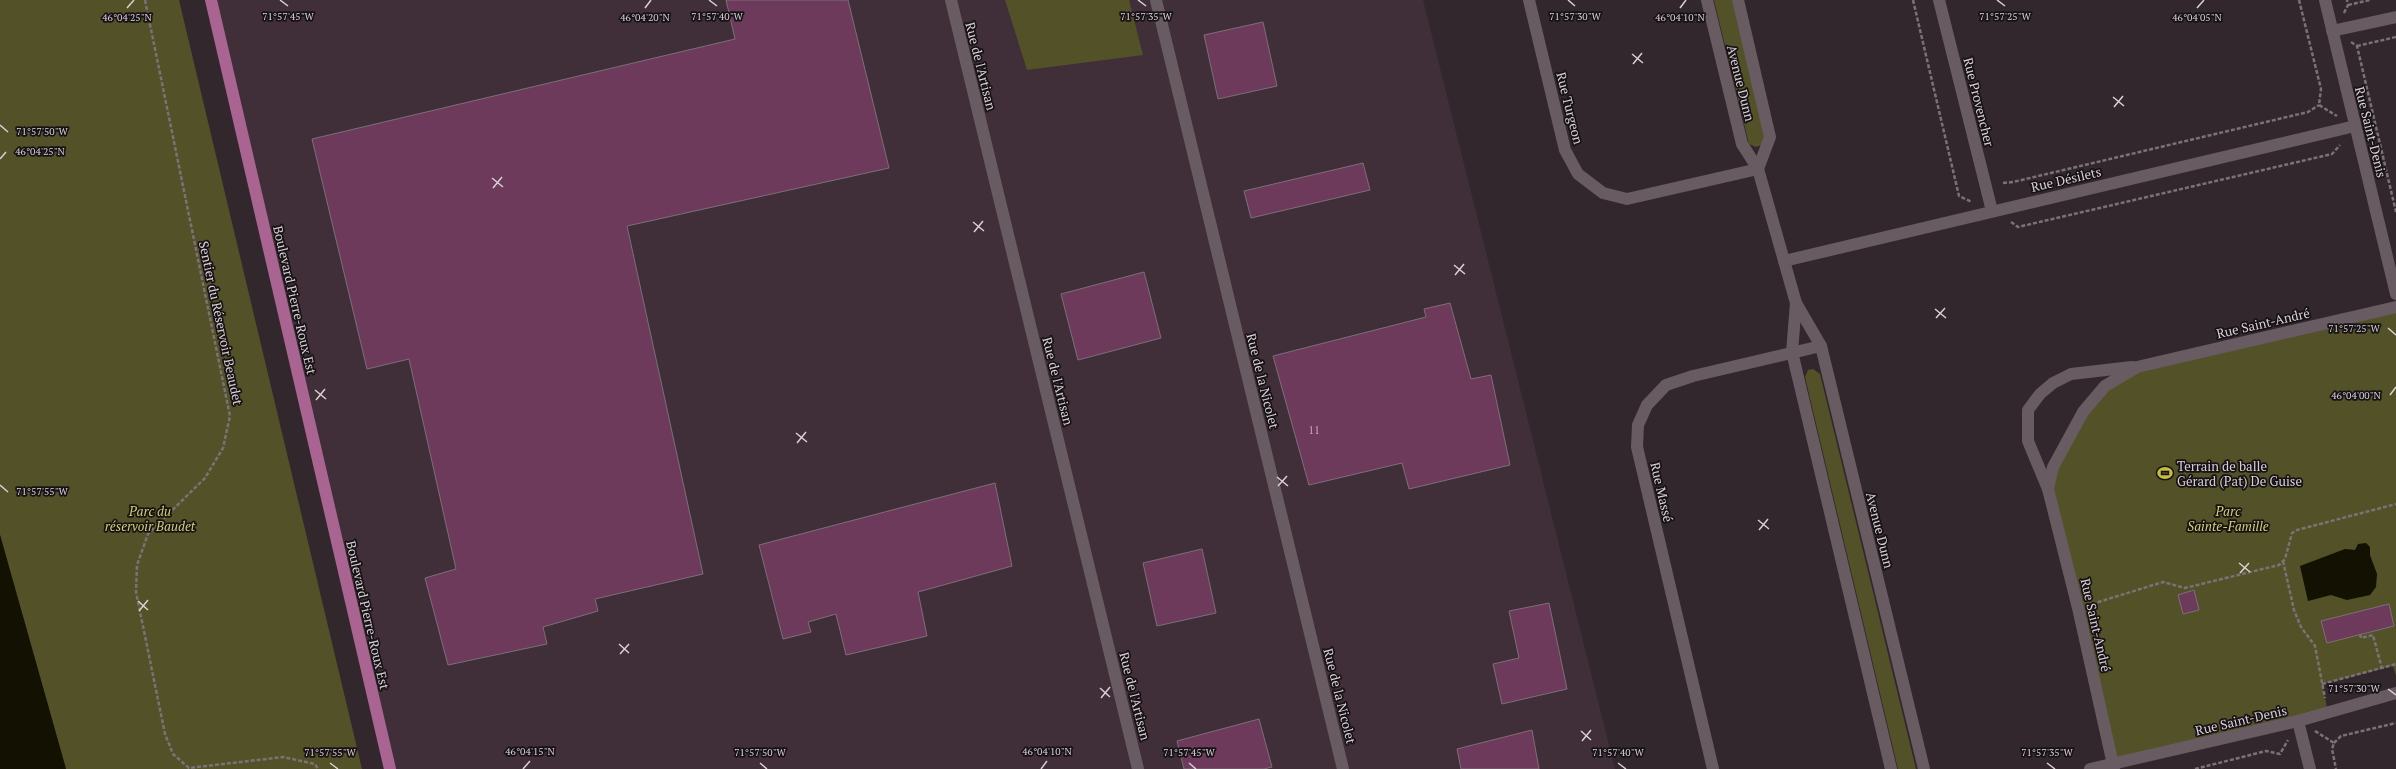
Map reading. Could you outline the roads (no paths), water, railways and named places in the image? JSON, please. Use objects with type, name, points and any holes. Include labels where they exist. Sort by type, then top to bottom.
[{"type":"main road","name":"Boulevard Pierre-Roux Est","points":[[211,0],[390,769]]},
{"type":"street","name":"Rue de l'Artisan","points":[[951,0],[1138,769]]},
{"type":"street","name":"Rue de la Nicolet","points":[[1156,0],[1343,769]]},
{"type":"street","name":"Rue Turgeon","points":[[1529,0],[1565,150],[1578,174],[1602,193],[1627,199],[1758,169]]},
{"type":"street","name":"Avenue Dunn","points":[[1707,0],[1742,144],[1758,169],[1796,303],[1821,346],[1924,769]]},
{"type":"street","name":"Avenue Dunn","points":[[1738,0],[1770,137],[1758,169]]},
{"type":"street","name":"Rue Provencher","points":[[1939,0],[1992,210]]},
{"type":"street","name":"Rue Saint-Denis","points":[[2325,0],[2396,294]]},
{"type":"street","points":[[2332,31],[2396,17]]},
{"type":"street","name":"Rue Désilets","points":[[1784,261],[1992,210],[2356,126]]},
{"type":"street","name":"Avenue Dunn","points":[[1796,303],[1792,352],[1891,769]]},
{"type":"street","name":"Rue Saint-André","points":[[2114,766],[2078,608],[2048,489],[2028,441],[2028,410],[2040,394],[2052,383],[2071,374],[2137,366],[2396,308]]},
{"type":"street","name":"Rue Massé","points":[[1713,769],[1637,447],[1638,425],[1647,406],[1666,385],[1693,376],[1821,346]]},
{"type":"street","name":"Rue Saint-André","points":[[2048,489],[2053,467],[2083,412],[2105,386],[2137,366]]},
{"type":"street","name":"Rue Saint-Denis","points":[[2090,769],[2114,766],[2298,721],[2396,693]]},
{"type":"street","points":[[2298,721],[2310,769]]},
{"type":"place","name":"Terrain de balle Gérard (Pat) De Guise","points":[[2165,473]]},
{"type":"park label","name":"Parc du réservoir Baudet","points":[[150,518]]},
{"type":"park label","name":"Parc Sainte-Famille","points":[[2228,518]]}]
